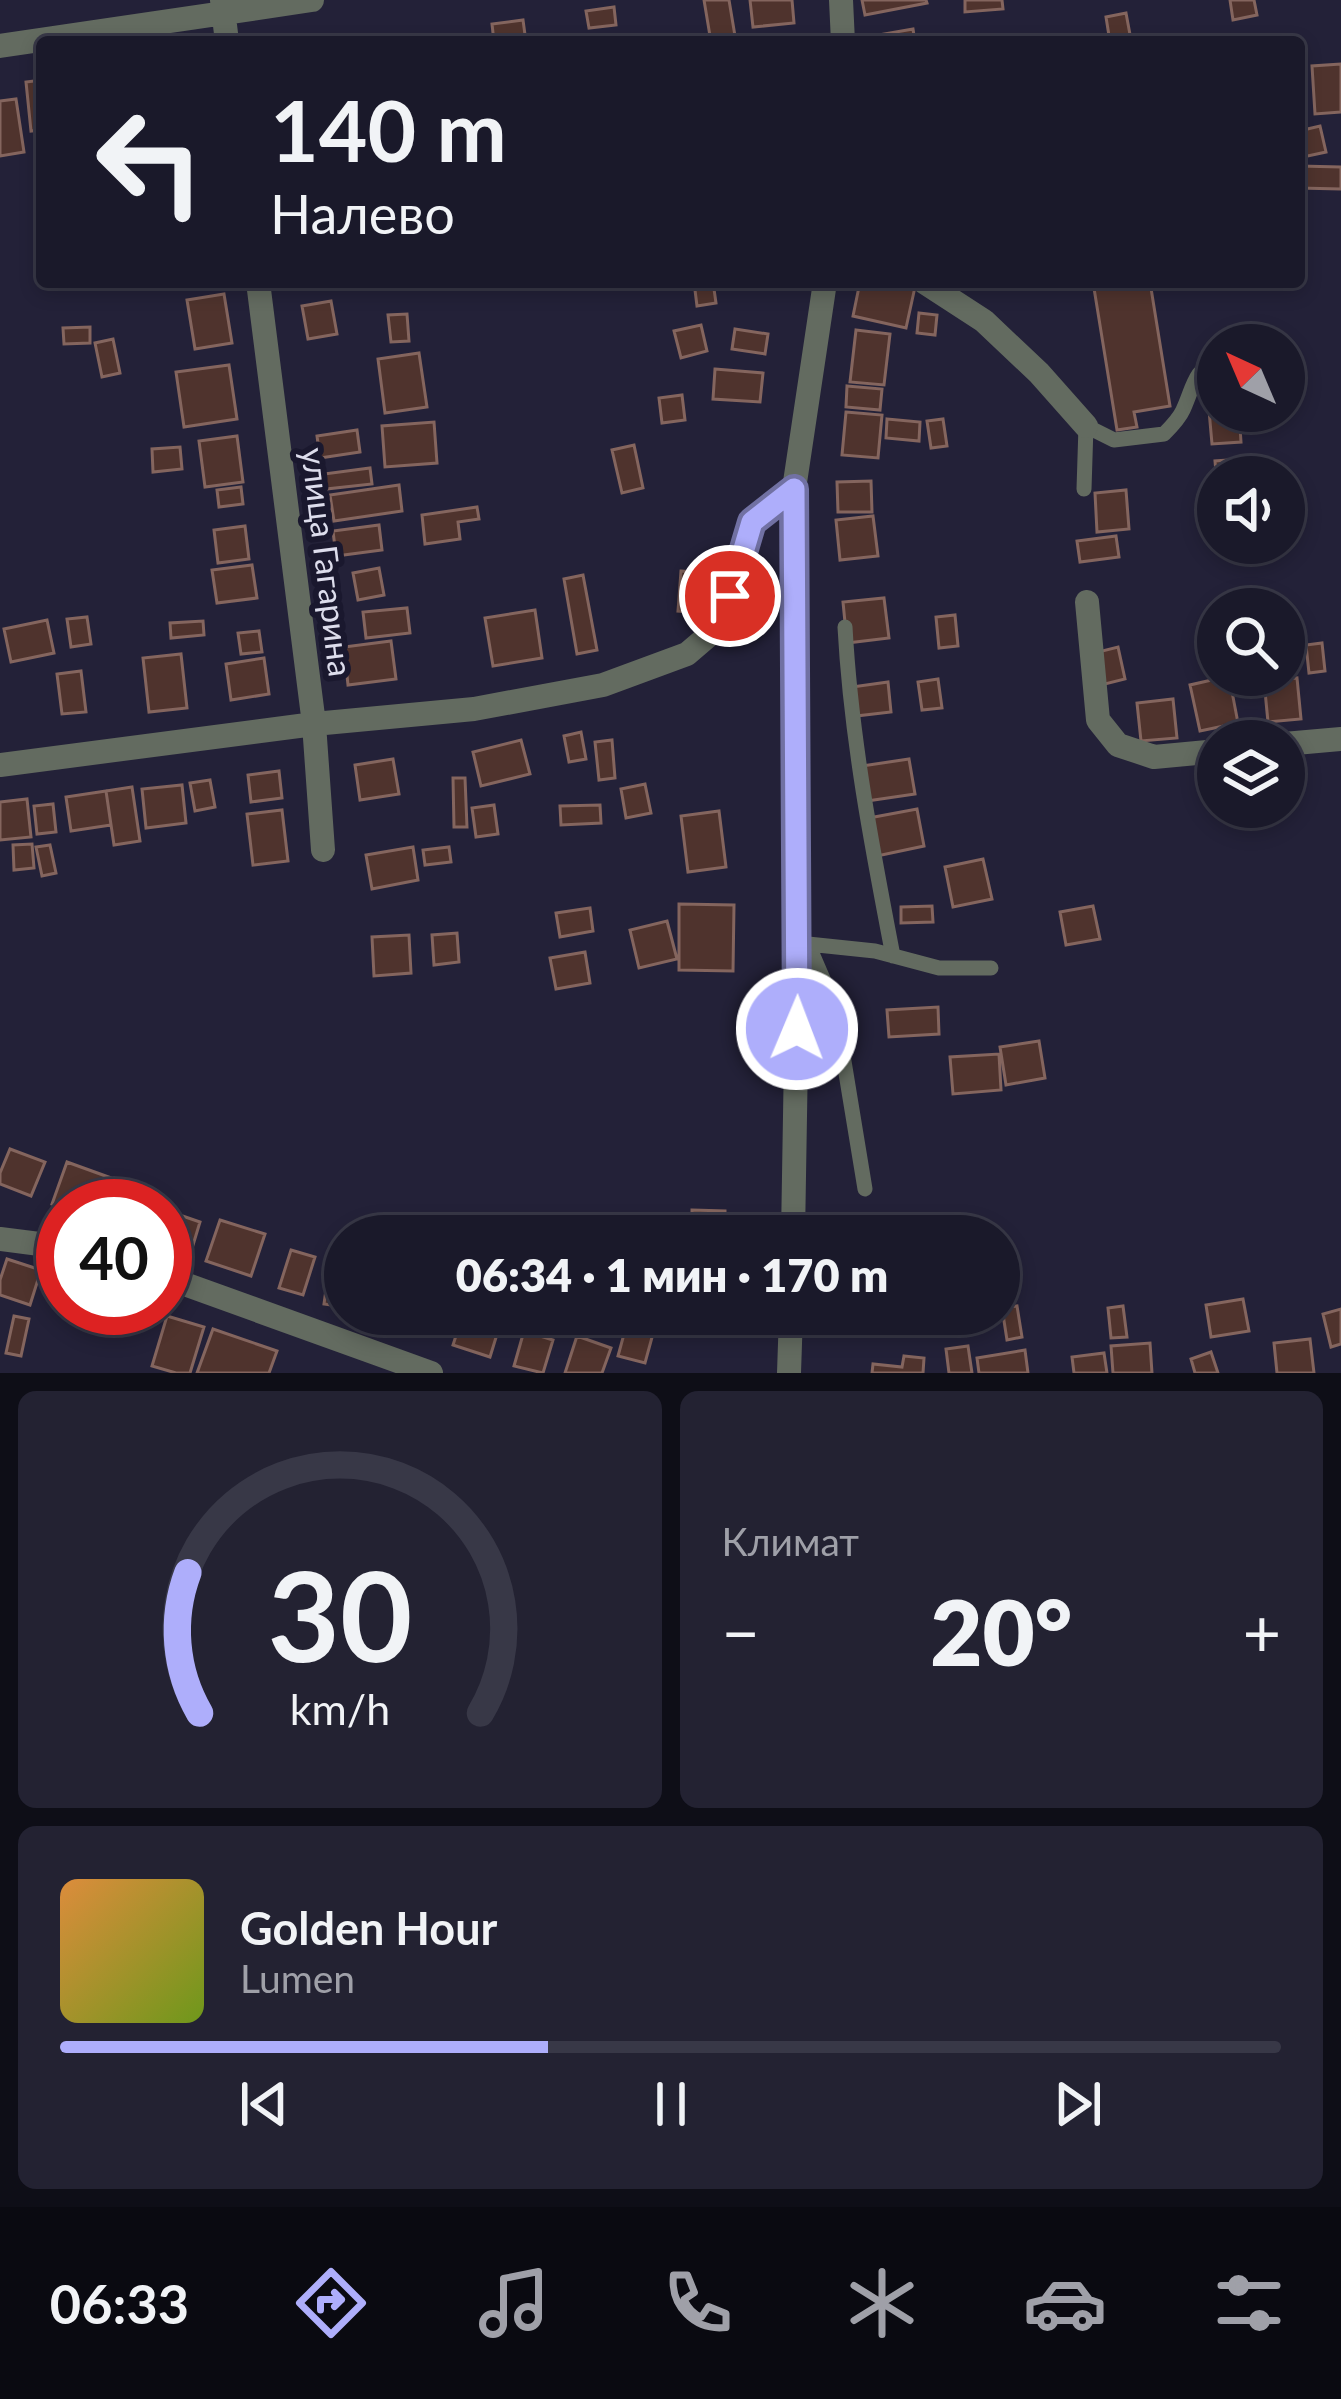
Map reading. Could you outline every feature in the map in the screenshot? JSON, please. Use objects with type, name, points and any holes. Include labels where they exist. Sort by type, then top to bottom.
[{"type":"street","points":[[56,36],[223,6],[312,0]]},
{"type":"street","points":[[841,0],[843,36]]},
{"type":"street","points":[[223,6],[226,36]]},
{"type":"street","points":[[0,46],[36,40]]},
{"type":"street","name":"улица Гагарина","points":[[259,288],[314,724],[323,850]]},
{"type":"street","points":[[795,1215],[803,940],[794,489],[824,288]]},
{"type":"street","points":[[933,288],[984,321],[1086,426]]},
{"type":"street","points":[[0,765],[314,724],[474,709],[603,686],[687,654],[722,624],[752,522],[794,489]]},
{"type":"street","points":[[1087,602],[1098,721],[1118,745],[1154,757],[1197,753]]},
{"type":"street","points":[[1305,742],[1341,739]]},
{"type":"street","points":[[0,1239],[36,1244]]},
{"type":"street","points":[[192,1286],[415,1370]]},
{"type":"street","points":[[789,1373],[790,1335]]},
{"type":"lane","points":[[1084,489],[1086,426],[1114,440],[1164,434],[1182,414],[1197,376]]},
{"type":"lane","points":[[844,627],[858,764],[893,956]]},
{"type":"lane","points":[[803,940],[875,951],[939,968],[991,968]]},
{"type":"lane","points":[[803,940],[830,995],[866,1190]]},
{"type":"building","points":[[704,0],[729,0],[735,36],[710,36]]},
{"type":"building","points":[[750,0],[792,0],[794,23],[753,27]]},
{"type":"building","points":[[862,0],[926,0],[927,3],[865,15]]},
{"type":"building","points":[[965,0],[1002,0],[1003,9],[965,12]]},
{"type":"building","points":[[1230,0],[1254,0],[1257,15],[1233,20]]},
{"type":"building","points":[[614,7],[616,25],[589,28],[586,11]]},
{"type":"building","points":[[1126,13],[1130,36],[1109,36],[1106,17]]},
{"type":"building","points":[[523,20],[525,36],[493,36],[492,24]]},
{"type":"building","points":[[913,29],[914,36],[873,36]]},
{"type":"building","points":[[1341,64],[1341,112],[1315,114],[1312,66]]},
{"type":"building","points":[[36,81],[36,131],[31,131],[26,82]]},
{"type":"building","points":[[16,99],[24,152],[0,156],[0,101]]},
{"type":"building","points":[[1320,126],[1326,152],[1305,157],[1305,130]]},
{"type":"building","points":[[1305,166],[1341,167],[1341,189],[1305,188]]},
{"type":"building","points":[[695,288],[714,288],[716,303],[697,306]]},
{"type":"building","points":[[859,288],[915,288],[906,328],[853,316]]},
{"type":"building","points":[[1094,288],[1151,288],[1170,406],[1134,412],[1137,427],[1117,430]]},
{"type":"building","points":[[224,294],[232,343],[195,349],[187,300]]},
{"type":"building","points":[[331,301],[337,334],[308,339],[302,306]]},
{"type":"building","points":[[919,313],[937,315],[935,335],[917,333]]},
{"type":"building","points":[[407,314],[409,341],[391,342],[388,315]]},
{"type":"building","points":[[701,325],[707,351],[681,358],[674,331]]},
{"type":"building","points":[[90,327],[90,343],[64,344],[63,328]]},
{"type":"building","points":[[735,329],[768,334],[765,354],[732,349]]},
{"type":"building","points":[[856,330],[890,334],[884,385],[850,382]]},
{"type":"building","points":[[113,339],[120,373],[102,377],[95,343]]},
{"type":"building","points":[[419,353],[427,407],[385,413],[378,359]]},
{"type":"building","points":[[229,365],[237,419],[184,427],[176,372]]},
{"type":"building","points":[[715,369],[763,373],[760,402],[713,399]]},
{"type":"building","points":[[847,386],[882,389],[880,410],[846,407]]},
{"type":"building","points":[[682,395],[685,420],[662,423],[659,398]]},
{"type":"building","points":[[846,412],[882,415],[878,458],[842,455]]},
{"type":"building","points":[[887,419],[920,422],[919,441],[886,438]]},
{"type":"building","points":[[943,419],[947,446],[931,448],[927,421]]},
{"type":"building","points":[[434,422],[437,463],[385,467],[382,426]]},
{"type":"building","points":[[357,430],[360,452],[320,458],[317,436]]},
{"type":"building","points":[[1211,432],[1240,432],[1241,442],[1212,444]]},
{"type":"building","points":[[237,436],[243,482],[205,487],[199,441]]},
{"type":"building","points":[[634,445],[643,488],[622,493],[612,450]]},
{"type":"building","points":[[180,447],[182,469],[153,472],[152,449]]},
{"type":"building","points":[[370,468],[372,484],[326,489],[324,474]]},
{"type":"building","points":[[871,481],[872,512],[838,512],[837,482]]},
{"type":"building","points":[[399,485],[402,511],[334,521],[330,495]]},
{"type":"building","points":[[241,487],[243,504],[219,507],[217,490]]},
{"type":"building","points":[[1126,490],[1129,529],[1097,532],[1095,493]]},
{"type":"building","points":[[477,507],[479,519],[458,522],[460,539],[425,544],[422,515]]},
{"type":"building","points":[[873,516],[878,556],[840,560],[836,520]]},
{"type":"building","points":[[379,525],[382,550],[336,556],[333,531]]},
{"type":"building","points":[[245,526],[249,559],[218,563],[214,530]]},
{"type":"building","points":[[1116,536],[1119,557],[1080,562],[1077,541]]},
{"type":"building","points":[[252,565],[257,598],[217,603],[212,570]]},
{"type":"building","points":[[379,568],[384,595],[358,600],[353,573]]},
{"type":"building","points":[[681,571],[721,574],[718,614],[678,611]]},
{"type":"building","points":[[583,575],[597,650],[577,654],[564,579]]},
{"type":"building","points":[[884,598],[889,638],[847,643],[843,602]]},
{"type":"building","points":[[407,608],[410,633],[366,638],[363,612]]},
{"type":"building","points":[[535,610],[542,658],[493,666],[485,618]]},
{"type":"building","points":[[955,615],[958,646],[939,648],[936,617]]},
{"type":"building","points":[[87,617],[91,644],[71,647],[67,619]]},
{"type":"building","points":[[47,620],[54,653],[11,662],[4,629]]},
{"type":"building","points":[[203,621],[204,635],[171,638],[170,623]]},
{"type":"building","points":[[259,631],[262,652],[241,654],[238,633]]},
{"type":"building","points":[[391,641],[396,679],[348,685],[344,647]]},
{"type":"building","points":[[1322,643],[1325,671],[1309,673],[1306,645]]},
{"type":"building","points":[[1118,647],[1125,679],[1105,684],[1098,652]]},
{"type":"building","points":[[181,654],[187,708],[149,712],[143,658]]},
{"type":"building","points":[[264,658],[269,694],[231,700],[226,664]]},
{"type":"building","points":[[81,671],[86,712],[62,714],[57,674]]},
{"type":"building","points":[[938,679],[942,708],[922,710],[918,682]]},
{"type":"building","points":[[888,682],[891,712],[856,716],[852,687]]},
{"type":"building","points":[[1197,683],[1197,696],[1233,696],[1237,720],[1198,720],[1190,685]]},
{"type":"building","points":[[1265,696],[1299,696],[1301,719],[1268,720]]},
{"type":"building","points":[[1173,699],[1177,738],[1141,741],[1137,703]]},
{"type":"building","points":[[581,732],[586,759],[569,762],[564,736]]},
{"type":"building","points":[[521,740],[530,774],[481,786],[473,752]]},
{"type":"building","points":[[612,740],[615,778],[599,780],[595,742]]},
{"type":"building","points":[[393,759],[399,794],[360,800],[355,765]]},
{"type":"building","points":[[909,759],[915,794],[867,801],[862,766]]},
{"type":"building","points":[[279,771],[282,798],[251,802],[248,775]]},
{"type":"building","points":[[453,778],[465,778],[467,827],[454,827]]},
{"type":"building","points":[[210,780],[215,807],[195,811],[190,783]]},
{"type":"building","points":[[645,784],[651,813],[626,818],[621,789]]},
{"type":"building","points":[[182,785],[186,823],[146,828],[142,789]]},
{"type":"building","points":[[132,787],[140,841],[114,845],[106,791]]},
{"type":"building","points":[[106,791],[111,825],[71,831],[66,797]]},
{"type":"building","points":[[27,799],[31,837],[0,840],[0,802]]},
{"type":"building","points":[[53,804],[56,832],[37,834],[34,806]]},
{"type":"building","points":[[494,805],[498,834],[476,837],[472,808]]},
{"type":"building","points":[[600,805],[601,823],[561,825],[560,806]]},
{"type":"building","points":[[917,809],[924,846],[877,856],[869,818]]},
{"type":"building","points":[[282,810],[288,861],[253,865],[247,814]]},
{"type":"building","points":[[719,811],[726,867],[688,872],[681,816]]},
{"type":"building","points":[[32,844],[34,868],[14,870],[13,845]]},
{"type":"building","points":[[50,845],[56,873],[42,876],[36,847]]},
{"type":"building","points":[[413,847],[418,880],[372,889],[366,855]]},
{"type":"building","points":[[449,847],[451,862],[425,865],[423,850]]},
{"type":"building","points":[[983,859],[992,899],[953,907],[945,867]]},
{"type":"building","points":[[679,904],[734,905],[733,971],[679,970]]},
{"type":"building","points":[[932,906],[933,922],[901,923],[901,907]]},
{"type":"building","points":[[1093,906],[1100,939],[1066,945],[1060,912]]},
{"type":"building","points":[[590,908],[593,931],[560,937],[556,913]]},
{"type":"building","points":[[667,921],[677,959],[639,968],[630,930]]},
{"type":"building","points":[[457,933],[459,962],[434,965],[432,935]]},
{"type":"building","points":[[409,935],[411,973],[374,976],[372,937]]},
{"type":"building","points":[[585,952],[590,983],[556,989],[550,958]]},
{"type":"building","points":[[938,1007],[939,1034],[889,1037],[887,1010]]},
{"type":"building","points":[[1039,1041],[1045,1078],[1006,1085],[1000,1047]]},
{"type":"building","points":[[999,1054],[1001,1090],[953,1094],[950,1057]]},
{"type":"building","points":[[10,1149],[45,1162],[31,1196],[0,1184]]},
{"type":"building","points":[[67,1162],[114,1179],[61,1179]]},
{"type":"building","points":[[692,1210],[725,1211],[725,1215],[692,1215]]},
{"type":"building","points":[[192,1219],[200,1222],[192,1248]]},
{"type":"building","points":[[220,1220],[265,1234],[251,1276],[206,1261]]},
{"type":"building","points":[[291,1250],[315,1257],[303,1295],[279,1288]]},
{"type":"building","points":[[7,1259],[36,1268],[30,1305],[0,1295]]},
{"type":"building","points":[[1243,1299],[1249,1331],[1211,1337],[1206,1305]]},
{"type":"building","points":[[1123,1306],[1127,1337],[1111,1338],[1108,1308]]},
{"type":"building","points":[[1341,1309],[1341,1344],[1331,1347],[1323,1314]]},
{"type":"building","points":[[14,1316],[29,1319],[21,1356],[6,1353]]},
{"type":"building","points":[[192,1323],[204,1327],[190,1373],[152,1366],[161,1335],[192,1335]]},
{"type":"building","points":[[213,1329],[277,1351],[269,1373],[197,1373]]},
{"type":"building","points":[[456,1335],[497,1335],[490,1357],[453,1345]]},
{"type":"building","points":[[523,1335],[553,1340],[543,1373],[514,1366]]},
{"type":"building","points":[[624,1335],[653,1335],[645,1363],[618,1356]]},
{"type":"building","points":[[577,1336],[611,1348],[602,1373],[565,1373]]},
{"type":"building","points":[[1310,1339],[1314,1373],[1277,1373],[1274,1343]]},
{"type":"building","points":[[1150,1343],[1152,1373],[1113,1373],[1111,1346]]},
{"type":"building","points":[[968,1346],[972,1373],[949,1373],[946,1349]]},
{"type":"building","points":[[1025,1350],[1028,1373],[979,1373],[977,1358]]},
{"type":"building","points":[[1211,1352],[1218,1373],[1195,1373],[1191,1359]]},
{"type":"building","points":[[1104,1353],[1107,1373],[1074,1373],[1072,1357]]},
{"type":"building","points":[[904,1356],[924,1358],[923,1373],[872,1373],[873,1364],[902,1367]]},
{"type":"route","points":[[730,596],[752,522],[794,489],[797,1029]]}]
